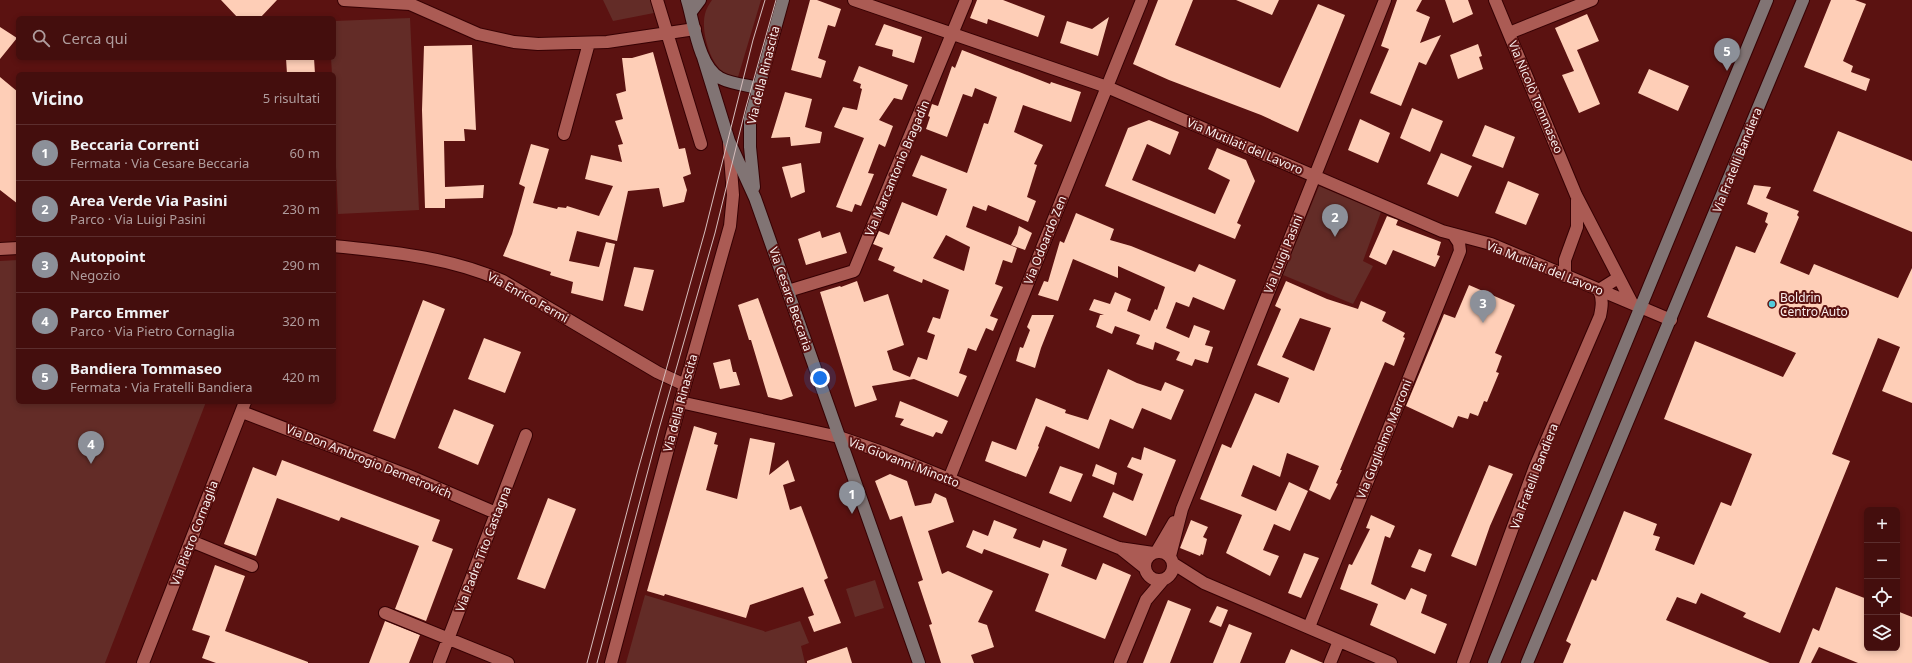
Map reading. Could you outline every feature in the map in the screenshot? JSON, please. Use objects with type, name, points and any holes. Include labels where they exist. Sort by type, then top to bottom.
[{"type":"main road","points":[[687,0],[703,58],[709,68],[720,78],[759,88]]},
{"type":"main road","points":[[691,12],[700,0]]},
{"type":"main road","name":"Via della Rinascita","points":[[755,198],[749,133],[750,119],[783,0]]},
{"type":"main road","points":[[1494,663],[1636,305],[1767,0]]},
{"type":"main road","name":"Via Fratelli Bandiera","points":[[1527,663],[1803,0]]},
{"type":"main road","name":"Via Cesare Beccaria","points":[[703,58],[729,142],[755,198],[919,663]]},
{"type":"street","points":[[344,0],[410,4],[455,25],[496,39],[538,44],[607,42],[695,30]]},
{"type":"street","points":[[657,0],[701,144]]},
{"type":"street","name":"Via Mutilati del Lavoro","points":[[854,0],[1107,87],[1442,231],[1483,242],[1636,305]]},
{"type":"street","name":"Via Marcantonio Bragadin","points":[[788,291],[854,271],[966,0]]},
{"type":"street","name":"Via Odoardo Zen","points":[[950,480],[1142,0]]},
{"type":"street","name":"Via Luigi Pasini","points":[[1155,552],[1182,509],[1385,0]]},
{"type":"street","name":"Via Nicolò Tommaseo","points":[[1495,0],[1576,195],[1618,278],[1636,305]]},
{"type":"street","points":[[1509,33],[1592,0]]},
{"type":"street","points":[[564,134],[589,43]]},
{"type":"street","name":"Via della Rinascita","points":[[611,663],[680,402],[732,217],[733,189],[729,142]]},
{"type":"street","name":"Via Nicolò Tommaseo","points":[[1565,276],[1565,260],[1577,227],[1576,195]]},
{"type":"street","points":[[1577,227],[1593,227]]},
{"type":"street","points":[[1453,234],[1459,242],[1460,251],[1483,242]]},
{"type":"street","name":"Via Enrico Fermi","points":[[336,246],[403,254],[457,264],[487,274],[509,284],[657,372],[685,385]]},
{"type":"street","points":[[0,248],[16,248]]},
{"type":"street","name":"Via Guglielmo Marconi","points":[[1309,627],[1460,251]]},
{"type":"street","points":[[1599,290],[1618,278]]},
{"type":"street","name":"Via Fratelli Bandiera","points":[[1463,663],[1535,466],[1600,316],[1602,297],[1599,290]]},
{"type":"street","points":[[1636,305],[1671,320]]},
{"type":"street","name":"Via Giovanni Minotto","points":[[680,402],[839,437],[885,453],[1119,548],[1155,552]]},
{"type":"street","name":"Via Don Ambrogio Demetrovich","points":[[243,407],[496,513]]},
{"type":"street","name":"Via Pietro Cornaglia","points":[[143,663],[243,407]]},
{"type":"street","name":"Via Padre Tito Castagna","points":[[439,663],[526,436]]},
{"type":"street","name":"Via Luigi Pasini","points":[[1172,560],[1182,509]]},
{"type":"street","points":[[191,541],[252,566]]},
{"type":"street","name":"Via Giovanni Minotto","points":[[1119,548],[1146,571]]},
{"type":"street","points":[[1146,600],[1146,559],[1155,552],[1162,552],[1204,583],[1391,663]]},
{"type":"street","points":[[1120,663],[1146,600],[1172,573],[1172,560]]},
{"type":"street","points":[[1146,571],[1152,578],[1166,578],[1204,583]]},
{"type":"street","points":[[385,613],[508,663]]},
{"type":"street","points":[[1330,663],[1339,641]]},
{"type":"shaded area","points":[[603,0],[651,0],[654,13],[613,21]]},
{"type":"shaded area","points":[[712,0],[761,0],[738,77],[729,76],[722,71],[710,54],[704,23],[705,14]]},
{"type":"shaded area","points":[[410,18],[419,210],[338,214],[336,167],[336,72],[332,72],[331,60],[336,60],[336,21]]},
{"type":"shaded area","points":[[1319,186],[1381,212],[1363,261],[1373,266],[1353,304],[1283,275]]},
{"type":"shaded area","points":[[16,260],[16,404],[205,404],[105,663],[0,663],[0,261]]},
{"type":"shaded area","points":[[875,580],[884,608],[855,617],[846,589]]},
{"type":"shaded area","points":[[645,595],[765,632],[800,621],[809,643],[801,646],[805,663],[626,663]]},
{"type":"building","points":[[221,0],[277,0],[262,16],[236,16]]},
{"type":"building","points":[[810,0],[817,0],[841,9],[835,27],[828,25],[818,58],[826,61],[821,78],[791,70]]},
{"type":"building","points":[[977,0],[1003,0],[1045,16],[1038,37],[988,19],[987,24],[970,18]]},
{"type":"building","points":[[1158,0],[1193,0],[1175,45],[1280,88],[1318,4],[1345,15],[1298,132],[1261,115],[1169,80],[1133,64]]},
{"type":"building","points":[[1236,0],[1279,0],[1272,15]]},
{"type":"building","points":[[1397,0],[1422,0],[1416,11],[1430,17],[1420,43],[1441,35],[1426,65],[1419,62],[1401,106],[1370,93],[1389,49],[1381,46]]},
{"type":"building","points":[[1445,0],[1468,0],[1473,14],[1453,23]]},
{"type":"building","points":[[1831,0],[1855,0],[1866,4],[1843,61],[1853,66],[1851,72],[1870,79],[1866,91],[1804,67]]},
{"type":"building","points":[[1587,14],[1599,41],[1577,50],[1600,104],[1579,113],[1562,75],[1574,71],[1555,28]]},
{"type":"building","points":[[1109,17],[1098,56],[1060,43],[1067,21],[1092,29]]},
{"type":"building","points":[[884,24],[922,37],[914,63],[892,56],[893,50],[875,45]]},
{"type":"building","points":[[0,27],[16,37],[16,39],[0,59]]},
{"type":"building","points":[[1478,44],[1482,56],[1479,57],[1483,69],[1458,79],[1450,55]]},
{"type":"building","points":[[472,45],[476,130],[464,129],[465,141],[444,141],[445,187],[484,185],[483,198],[445,199],[445,208],[425,208],[422,110],[424,46]]},
{"type":"building","points":[[962,50],[1050,84],[1051,82],[1081,92],[1071,122],[1023,105],[1014,132],[1043,145],[1034,164],[1037,165],[1027,197],[1036,201],[1028,222],[988,205],[986,211],[973,206],[966,227],[1017,248],[1012,263],[1003,260],[995,284],[1003,287],[990,316],[998,319],[993,331],[986,328],[976,351],[968,348],[959,373],[967,376],[958,397],[914,379],[872,386],[877,400],[855,407],[820,292],[857,281],[864,302],[888,294],[904,345],[887,351],[893,370],[910,377],[918,357],[927,360],[935,335],[927,332],[933,317],[940,319],[949,290],[923,279],[922,283],[893,271],[895,267],[878,260],[883,248],[873,244],[879,231],[889,235],[902,202],[937,216],[947,189],[912,176],[921,155],[967,173],[984,123],[988,124],[997,97],[975,88],[972,97],[963,94],[947,137],[926,129],[932,104],[938,106],[952,66],[955,68]],"holes":[[[946,235],[970,247],[964,271],[933,258]]]},
{"type":"building","points":[[653,52],[679,149],[685,148],[691,174],[683,177],[687,190],[684,202],[663,207],[659,188],[628,191],[617,241],[577,231],[569,261],[599,267],[606,242],[615,244],[603,301],[571,293],[573,282],[550,275],[551,272],[503,256],[512,234],[525,187],[519,184],[531,144],[549,149],[533,203],[557,209],[558,207],[566,208],[567,206],[599,216],[613,186],[585,179],[591,155],[622,162],[618,145],[623,144],[615,121],[623,119],[616,94],[626,91],[622,58],[632,58]]},
{"type":"building","points":[[286,60],[314,60],[315,72],[287,72]]},
{"type":"building","points":[[859,66],[908,85],[902,100],[894,98],[879,120],[893,126],[885,147],[879,144],[868,173],[874,174],[861,206],[855,204],[852,212],[836,207],[864,138],[834,127],[843,107],[857,110],[862,89],[860,88],[861,84],[853,81]]},
{"type":"building","points":[[1649,69],[1689,86],[1678,111],[1638,93]]},
{"type":"building","points":[[0,77],[16,90],[16,202],[0,190]]},
{"type":"building","points":[[785,92],[812,99],[805,127],[822,132],[820,143],[791,146],[790,137],[771,138]]},
{"type":"building","points":[[1412,108],[1443,121],[1430,152],[1400,138]]},
{"type":"building","points":[[1360,119],[1390,133],[1378,163],[1348,150]]},
{"type":"building","points":[[1149,120],[1179,132],[1170,155],[1147,144],[1132,180],[1215,214],[1230,180],[1208,169],[1217,148],[1246,160],[1255,181],[1237,223],[1241,225],[1235,239],[1105,186],[1128,128]]},
{"type":"building","points":[[1485,125],[1515,137],[1503,168],[1472,156]]},
{"type":"building","points":[[1838,131],[1912,161],[1912,232],[1813,191]]},
{"type":"building","points":[[1441,153],[1472,166],[1458,197],[1427,184]]},
{"type":"building","points":[[801,163],[805,192],[791,198],[782,167]]},
{"type":"building","points":[[1508,181],[1539,194],[1526,225],[1495,213]]},
{"type":"building","points":[[1754,185],[1771,187],[1766,198],[1799,211],[1797,215],[1799,217],[1780,263],[1809,275],[1814,264],[1898,298],[1912,268],[1912,403],[1882,391],[1900,347],[1878,338],[1832,454],[1850,461],[1780,633],[1743,617],[1746,613],[1701,593],[1696,604],[1677,597],[1666,620],[1770,663],[1563,663],[1571,644],[1566,641],[1592,579],[1596,581],[1624,511],[1657,524],[1653,535],[1660,537],[1655,550],[1694,565],[1721,502],[1731,506],[1752,454],[1664,419],[1695,341],[1783,377],[1796,353],[1707,317],[1736,246],[1755,253],[1768,224],[1765,222],[1768,213],[1747,204]]},
{"type":"building","points":[[1076,213],[1114,229],[1110,240],[1131,246],[1195,272],[1199,264],[1236,280],[1224,310],[1193,297],[1189,307],[1176,302],[1166,328],[1189,338],[1194,325],[1210,331],[1205,345],[1213,347],[1208,363],[1195,359],[1192,366],[1176,360],[1180,352],[1155,342],[1153,350],[1136,344],[1140,335],[1115,326],[1112,334],[1096,327],[1100,315],[1104,315],[1089,310],[1094,299],[1110,304],[1115,292],[1131,299],[1127,311],[1150,321],[1155,309],[1157,310],[1165,287],[1118,266],[1118,278],[1073,259],[1058,301],[1038,295],[1044,281],[1048,282],[1060,241],[1064,243]]},
{"type":"building","points":[[1387,216],[1398,220],[1396,225],[1441,242],[1437,255],[1440,256],[1435,267],[1393,250],[1386,265],[1369,257]]},
{"type":"building","points":[[1019,226],[1032,233],[1025,250],[1011,245],[1017,234]]},
{"type":"building","points":[[820,231],[822,238],[840,232],[847,253],[806,265],[798,239]]},
{"type":"building","points":[[634,267],[654,270],[643,311],[624,306]]},
{"type":"building","points":[[1286,281],[1327,299],[1358,309],[1361,301],[1386,312],[1382,321],[1405,333],[1403,337],[1405,338],[1394,366],[1385,362],[1340,470],[1342,470],[1336,483],[1338,484],[1330,500],[1309,490],[1319,466],[1287,453],[1280,477],[1253,465],[1241,496],[1276,511],[1289,482],[1308,491],[1290,531],[1274,524],[1263,550],[1279,556],[1270,576],[1226,553],[1242,515],[1200,499],[1222,444],[1231,448],[1255,393],[1279,403],[1289,378],[1257,365],[1281,309],[1275,306]],"holes":[[[1300,318],[1331,328],[1314,371],[1282,357]]]},
{"type":"building","points":[[1469,285],[1515,305],[1495,353],[1502,356],[1496,372],[1499,373],[1487,402],[1484,401],[1478,416],[1470,413],[1468,419],[1458,416],[1453,428],[1406,406],[1444,314],[1455,318]]},
{"type":"building","points":[[758,298],[793,396],[781,400],[768,397],[751,340],[749,340],[738,305]]},
{"type":"building","points":[[423,300],[445,309],[395,439],[373,431]]},
{"type":"building","points":[[1032,315],[1054,315],[1035,368],[1016,361],[1020,347],[1023,348],[1030,330],[1027,327]]},
{"type":"building","points":[[484,338],[521,352],[505,393],[468,379]]},
{"type":"building","points":[[730,359],[733,372],[736,372],[740,385],[720,389],[713,363]]},
{"type":"building","points":[[1108,369],[1137,383],[1161,391],[1165,382],[1184,390],[1171,420],[1142,408],[1133,429],[1110,419],[1099,449],[1046,426],[1026,477],[985,461],[992,441],[1016,450],[1036,398],[1066,410],[1065,413],[1088,420]]},
{"type":"building","points":[[900,401],[948,421],[942,434],[936,432],[933,437],[900,425],[904,419],[895,417]]},
{"type":"building","points":[[454,409],[494,425],[478,465],[438,448]]},
{"type":"building","points":[[694,426],[717,433],[714,444],[718,445],[706,490],[737,499],[750,438],[775,443],[769,475],[788,460],[795,481],[783,485],[790,510],[801,506],[828,578],[824,580],[841,623],[814,632],[808,617],[814,615],[803,587],[750,605],[746,618],[665,594],[664,596],[647,591]]},
{"type":"building","points":[[1144,447],[1176,460],[1146,536],[1103,517],[1113,492],[1133,501],[1143,474],[1127,467],[1132,457],[1141,460]]},
{"type":"building","points":[[282,460],[440,520],[432,541],[453,549],[426,621],[395,609],[419,546],[341,517],[339,521],[277,498],[256,556],[224,544],[253,467],[276,476]]},
{"type":"building","points":[[1096,464],[1117,473],[1114,485],[1092,476]]},
{"type":"building","points":[[1489,465],[1513,474],[1490,526],[1476,566],[1451,556]]},
{"type":"building","points":[[1060,466],[1083,474],[1071,502],[1049,493]]},
{"type":"building","points":[[890,474],[907,481],[915,506],[931,503],[935,493],[946,498],[954,522],[928,531],[942,574],[948,571],[993,591],[978,622],[987,625],[994,647],[971,655],[974,663],[941,663],[929,625],[932,624],[918,582],[923,580],[902,516],[890,520],[875,481]]},
{"type":"building","points":[[548,498],[576,509],[545,589],[517,579]]},
{"type":"building","points":[[1371,515],[1395,526],[1390,538],[1385,536],[1371,584],[1405,600],[1411,588],[1427,595],[1421,613],[1447,624],[1435,654],[1370,625],[1378,604],[1340,589],[1349,564],[1352,565],[1370,529],[1366,528]]},
{"type":"building","points":[[994,520],[1017,529],[1013,538],[1040,548],[1043,540],[1067,549],[1061,566],[1096,580],[1103,563],[1131,575],[1105,639],[1035,611],[1049,574],[984,549],[982,554],[966,547],[973,530],[988,536]]},
{"type":"building","points":[[1191,520],[1208,527],[1203,537],[1207,539],[1203,555],[1201,554],[1200,556],[1180,548]]},
{"type":"building","points":[[1419,549],[1432,554],[1425,572],[1411,567]]},
{"type":"building","points":[[1304,553],[1319,558],[1301,598],[1288,593]]},
{"type":"building","points":[[215,565],[245,576],[225,631],[308,663],[216,663],[202,658],[210,636],[192,630]]},
{"type":"building","points":[[1836,587],[1864,598],[1864,651],[1900,651],[1900,612],[1912,617],[1912,663],[1858,663],[1819,647],[1811,663],[1799,663],[1813,628],[1819,631]]},
{"type":"building","points":[[1168,600],[1191,609],[1170,663],[1143,663]]},
{"type":"building","points":[[1217,606],[1228,610],[1221,627],[1209,622]]},
{"type":"building","points":[[385,621],[420,635],[409,663],[369,663]]},
{"type":"building","points":[[1229,624],[1252,633],[1240,663],[1213,663]]},
{"type":"building","points":[[847,647],[852,663],[807,663],[807,661]]},
{"type":"building","points":[[1291,649],[1323,663],[1285,663]]},
{"type":"tram line","points":[[587,663],[638,470],[705,231],[753,40],[765,0]]},
{"type":"tram line","points":[[597,663],[659,429],[715,233],[746,107],[776,0]]},
{"type":"place","name":"Bandiera Tommaseo","points":[[1727,71]]},
{"type":"place","name":"Area Verde Via Pasini","points":[[1335,237]]},
{"type":"place","name":"Boldrin Centro Auto","points":[[1772,304]]},
{"type":"place","name":"Autopoint","points":[[1483,323]]},
{"type":"place","name":"Parco Emmer","points":[[91,464]]},
{"type":"place","name":"Beccaria Correnti","points":[[852,514]]}]
